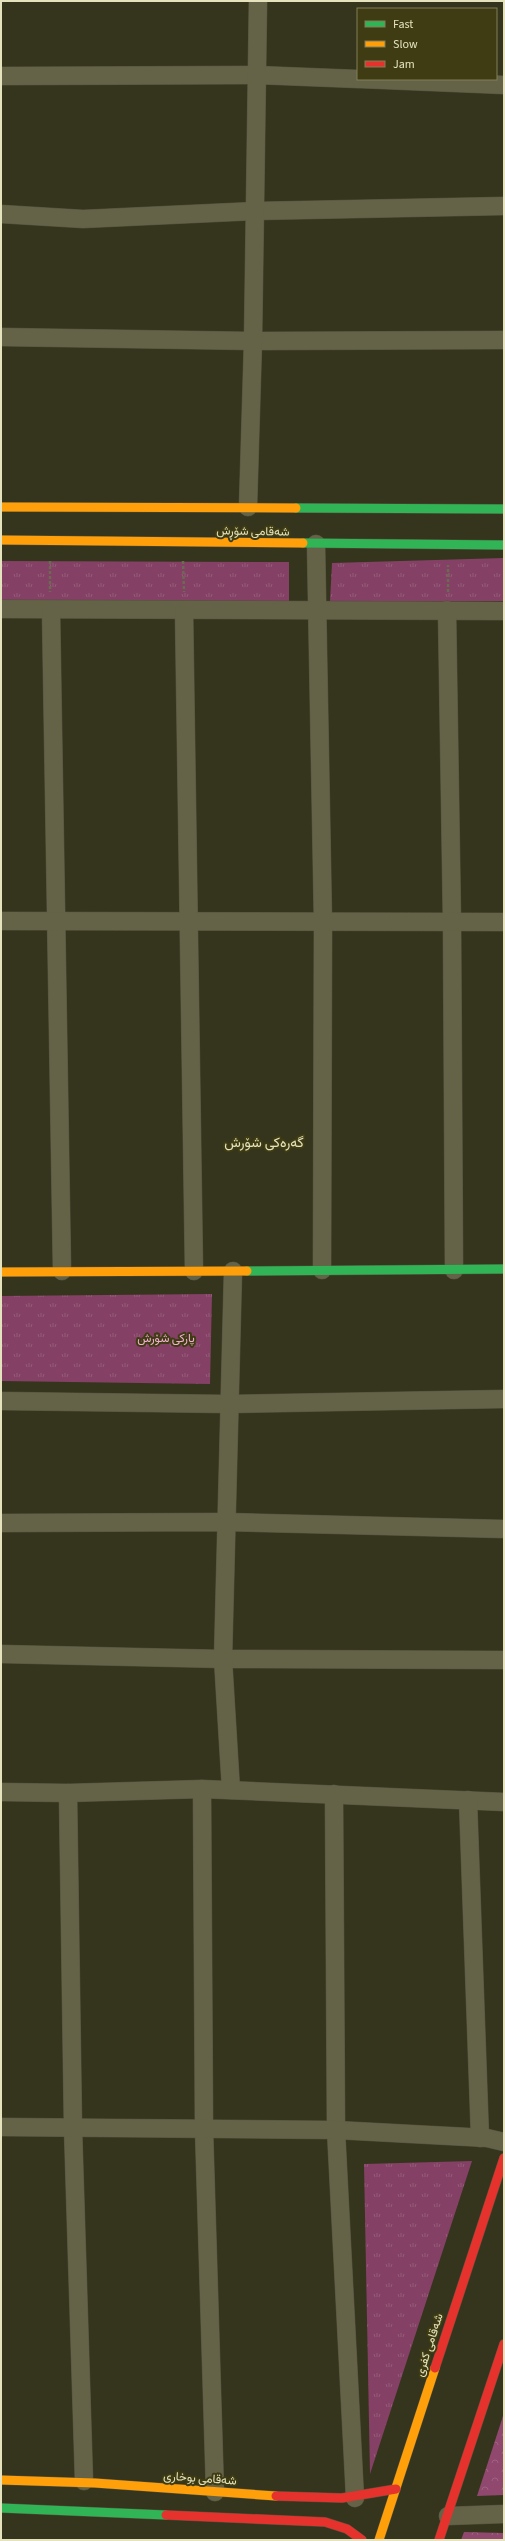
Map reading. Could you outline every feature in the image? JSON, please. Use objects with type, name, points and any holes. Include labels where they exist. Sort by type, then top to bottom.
[{"type":"main road","name":"شەقامی شۆڕش","points":[[6,510],[248,508],[504,509]]},
{"type":"main road","points":[[4,540],[8,527]]},
{"type":"main road","name":"شەقامی شۆڕش","points":[[4,540],[504,545]]},
{"type":"main road","points":[[1,1272],[504,1269]]},
{"type":"main road","name":"شەقامی کفری","points":[[379,2540],[504,2158]]},
{"type":"main road","points":[[439,2540],[504,2344]]},
{"type":"main road","name":"شەقامی بوخاری","points":[[4,2482],[84,2481],[215,2492],[331,2498],[355,2498],[396,2489]]},
{"type":"main road","points":[[325,2522],[331,2498]]},
{"type":"main road","points":[[3,2506],[325,2522],[347,2529],[362,2540]]},
{"type":"street","points":[[248,508],[253,341],[258,1]]},
{"type":"street","points":[[1,76],[257,75],[357,79]]},
{"type":"street","points":[[383,80],[504,85]]},
{"type":"street","points":[[1,214],[83,218],[255,211],[504,206]]},
{"type":"street","points":[[1,337],[253,341],[504,340]]},
{"type":"street","points":[[316,544],[323,923],[322,1270]]},
{"type":"street","points":[[1,609],[317,609],[504,611]]},
{"type":"street","points":[[50,610],[62,1271]]},
{"type":"street","points":[[184,610],[194,1271]]},
{"type":"street","points":[[447,610],[452,923],[454,1270]]},
{"type":"street","points":[[1,921],[323,923],[504,922]]},
{"type":"street","points":[[231,1790],[223,1659],[233,1270]]},
{"type":"street","points":[[1,1401],[229,1404],[504,1399]]},
{"type":"street","points":[[1,1523],[226,1522],[504,1529]]},
{"type":"street","points":[[1,1654],[223,1659],[504,1660]]},
{"type":"street","points":[[202,1789],[204,2129],[215,2492]]},
{"type":"street","points":[[1,1792],[68,1793],[202,1789],[504,1802]]},
{"type":"street","points":[[68,1793],[73,2128],[84,2481]]},
{"type":"street","points":[[334,1794],[336,2130],[355,2498]]},
{"type":"street","points":[[468,1800],[480,2138]]},
{"type":"street","points":[[1,2127],[336,2130],[480,2138],[504,2142]]},
{"type":"street","points":[[448,2516],[504,2514]]},
{"type":"path","points":[[50,553],[50,610]]},
{"type":"path","points":[[183,553],[184,610]]},
{"type":"path","points":[[447,610],[448,561]]},
{"type":"green space","points":[[504,558],[504,601],[330,602],[332,563]]},
{"type":"green space","points":[[1,561],[289,562],[289,602],[1,602]]},
{"type":"green space","name":"پارکی شۆرش","points":[[212,1294],[210,1384],[1,1381],[1,1296]]},
{"type":"green space","points":[[472,2161],[370,2474],[364,2164]]},
{"type":"green space","points":[[504,2413],[504,2495],[477,2496]]},
{"type":"green space","points":[[464,2532],[504,2533],[504,2540],[461,2540]]},
{"type":"traffic: fast","points":[[296,508],[504,509]]},
{"type":"traffic: fast","points":[[303,543],[504,545]]},
{"type":"traffic: fast","points":[[247,1271],[504,1269]]},
{"type":"traffic: fast","points":[[1,2508],[166,2515]]},
{"type":"traffic: slow","points":[[1,507],[296,508]]},
{"type":"traffic: slow","points":[[1,540],[303,543]]},
{"type":"traffic: slow","points":[[1,1272],[247,1271]]},
{"type":"traffic: slow","points":[[379,2540],[435,2368]]},
{"type":"traffic: slow","points":[[1,2480],[95,2483],[276,2496]]},
{"type":"traffic: jam","points":[[435,2368],[504,2158]]},
{"type":"traffic: jam","points":[[439,2540],[504,2344]]},
{"type":"traffic: jam","points":[[276,2496],[342,2498],[396,2489]]},
{"type":"traffic: jam","points":[[166,2515],[325,2522],[347,2529],[362,2540]]},
{"type":"district","name":"گەرەکی شۆرش","points":[[264,1142]]}]
